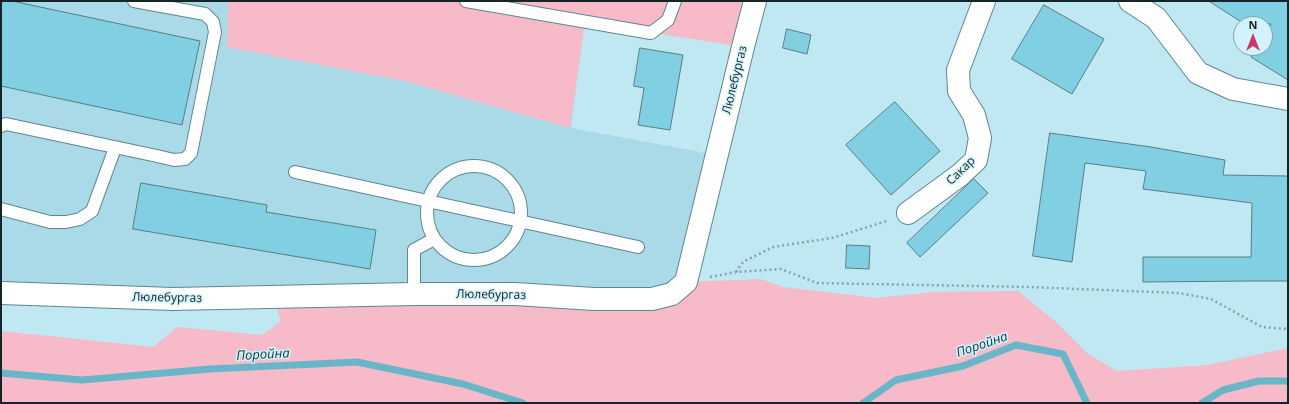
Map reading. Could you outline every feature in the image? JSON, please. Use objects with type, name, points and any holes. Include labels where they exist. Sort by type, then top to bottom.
[{"type":"street","name":"Люлебургаз","points":[[1,293],[173,300],[414,294],[515,294],[594,299],[652,299],[672,294],[686,282],[755,1]]},
{"type":"street","name":"Сакар","points":[[908,213],[960,175],[976,160],[980,138],[974,115],[959,90],[958,70],[984,1]]},
{"type":"street","points":[[1130,1],[1156,18],[1198,73],[1233,89],[1288,98]]},
{"type":"lane","points":[[1,126],[6,124],[174,160],[185,159],[191,153],[215,32],[214,22],[205,14],[134,1]]},
{"type":"lane","points":[[466,1],[651,33],[668,20],[675,1]]},
{"type":"lane","points":[[1,209],[50,222],[66,222],[80,218],[92,211],[115,148]]},
{"type":"lane","points":[[485,166],[498,172],[510,181],[518,193],[522,207],[521,222],[517,235],[508,247],[497,255],[484,260],[469,261],[456,257],[443,249],[434,239],[428,227],[426,214],[428,201],[434,188],[444,176],[463,167],[485,166]]},
{"type":"lane","points":[[295,172],[638,247]]},
{"type":"lane","points":[[414,294],[414,250],[434,239]]},
{"type":"path","points":[[736,272],[743,262],[773,247],[832,238],[908,213]]},
{"type":"path","points":[[686,282],[736,272],[781,269],[817,283],[1029,287],[1179,293],[1211,299],[1262,327],[1288,329]]},
{"type":"shaded area","points":[[1,1],[755,1],[584,22],[571,128],[717,155],[672,294],[1,293]]},
{"type":"shaded area","points":[[228,1],[755,1],[743,47],[585,22],[570,128],[405,81],[227,47]]},
{"type":"shaded area","points":[[761,279],[783,287],[877,298],[932,292],[1018,291],[1055,321],[1087,353],[1117,371],[1208,365],[1288,348],[1288,403],[1,403],[1,331],[153,347],[177,327],[262,335],[281,321],[273,298],[594,299],[686,282]]},
{"type":"building","points":[[1,1],[12,1],[200,41],[182,125],[1,86]]},
{"type":"building","points":[[1209,1],[1288,1],[1288,80],[1251,57],[1273,56],[1273,16],[1233,16]]},
{"type":"building","points":[[1044,5],[1104,39],[1072,94],[1012,59]]},
{"type":"building","points":[[787,29],[811,35],[807,54],[783,48]]},
{"type":"building","points":[[640,48],[683,55],[670,130],[638,125],[644,88],[634,86]]},
{"type":"building","points":[[895,102],[940,151],[891,195],[846,145]]},
{"type":"building","points":[[1050,133],[1151,147],[1225,160],[1223,175],[1288,176],[1288,281],[1143,282],[1143,257],[1251,257],[1252,203],[1143,189],[1146,171],[1085,163],[1072,262],[1033,256]]},
{"type":"building","points":[[974,179],[988,193],[920,257],[907,243]]},
{"type":"building","points":[[141,183],[267,205],[266,212],[376,230],[370,269],[133,229]]},
{"type":"building","points":[[847,245],[870,246],[869,269],[846,268]]},
{"type":"waterway","name":"Поройна","points":[[863,403],[896,380],[963,366],[1016,345],[1063,354],[1087,403]]},
{"type":"waterway","name":"Поройна","points":[[1,373],[82,380],[210,369],[357,362],[463,384],[523,403]]},
{"type":"waterway","name":"Поройна","points":[[1202,403],[1223,390],[1259,381],[1288,381]]}]
